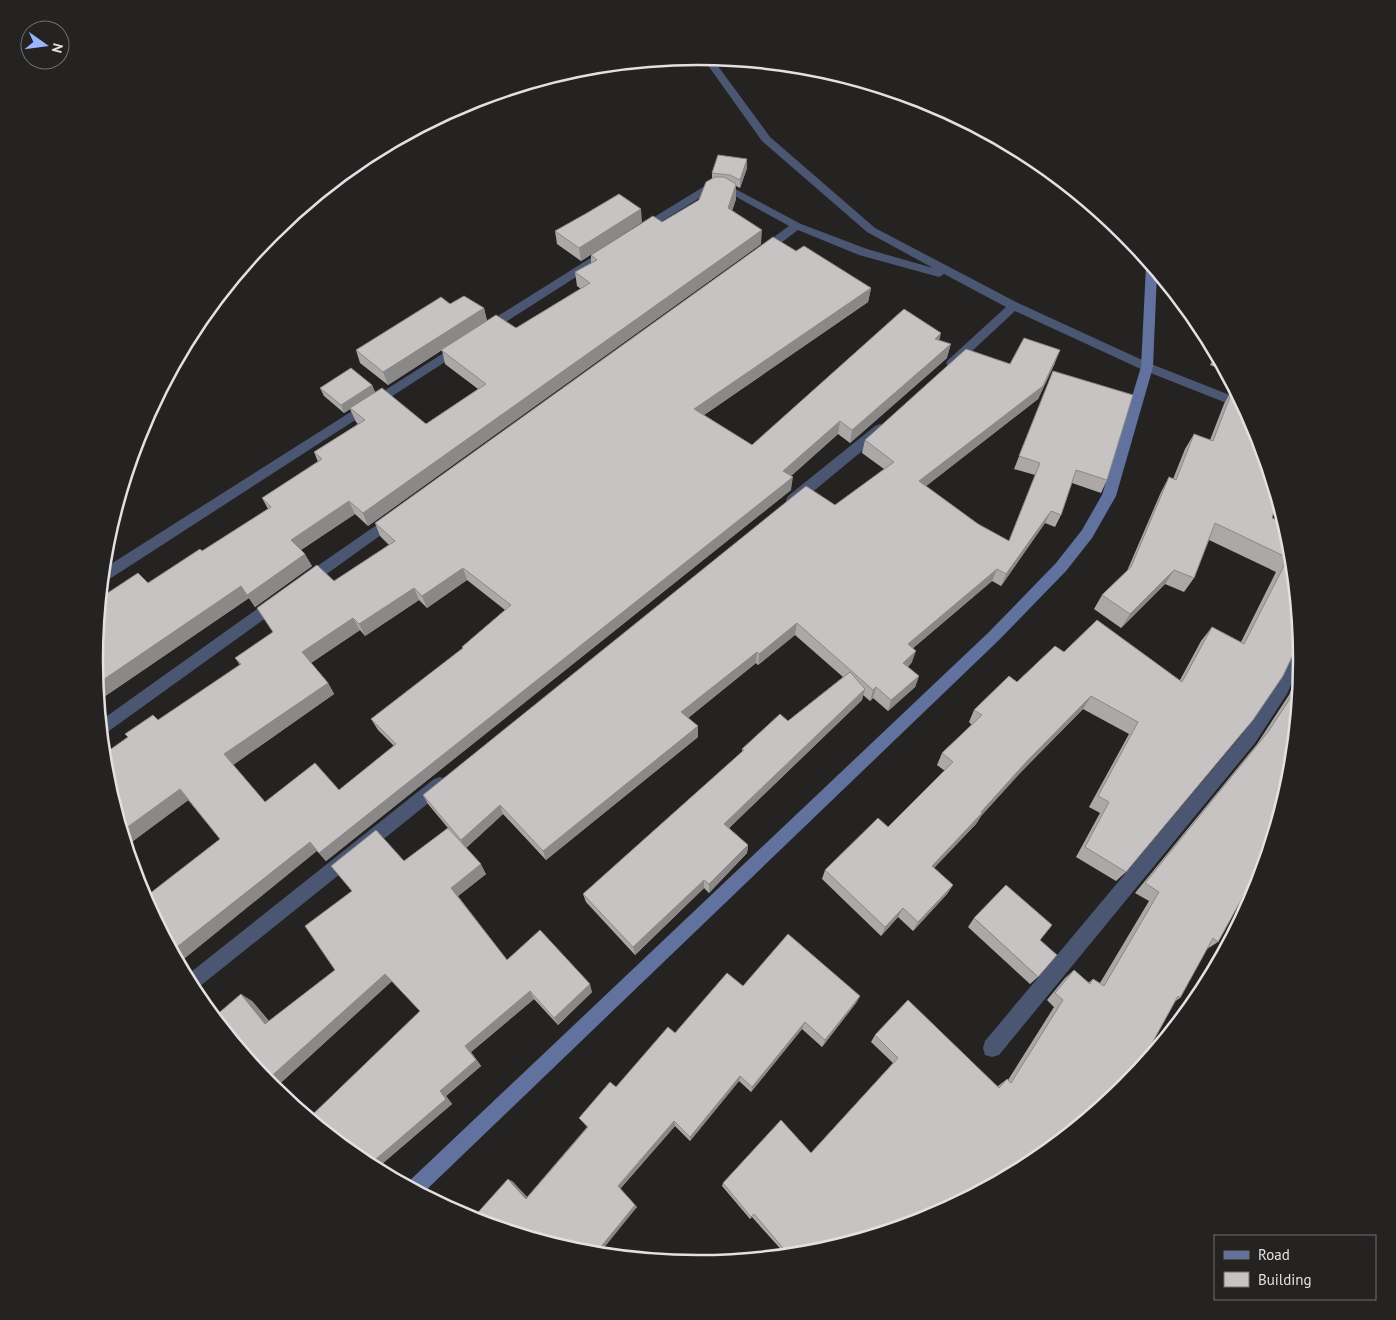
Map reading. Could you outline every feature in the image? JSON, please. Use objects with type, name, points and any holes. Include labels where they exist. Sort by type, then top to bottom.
[{"type":"street","points":[[713,65],[766,139],[872,230],[1014,306],[1147,368],[1234,402]]},
{"type":"street","points":[[110,571],[626,239],[712,186],[726,186],[797,226],[863,252],[962,279]]},
{"type":"street","points":[[748,261],[797,226]]},
{"type":"street","points":[[418,1185],[994,636],[1061,567],[1087,534],[1109,496],[1147,368],[1152,276]]},
{"type":"street","points":[[942,372],[1014,306]]},
{"type":"street","points":[[779,511],[892,418]]},
{"type":"street","points":[[107,725],[401,512]]},
{"type":"street","points":[[992,1048],[1249,738],[1279,694],[1293,662]]},
{"type":"street","points":[[196,979],[451,775]]},
{"type":"building","points":[[718,155],[747,159],[740,180],[730,175],[712,173]]},
{"type":"building","points":[[715,177],[724,177],[736,184],[728,208],[762,230],[363,513],[349,501],[291,540],[305,554],[247,595],[241,586],[104,680],[104,621],[107,594],[138,573],[148,583],[200,549],[202,551],[271,507],[262,498],[322,459],[314,452],[365,420],[350,408],[382,388],[426,424],[486,384],[441,350],[496,315],[516,328],[590,283],[575,272],[597,260],[591,255],[653,216],[662,222],[699,200],[706,182]]},
{"type":"building","points":[[619,194],[641,209],[579,248],[555,231],[587,213]]},
{"type":"building","points":[[773,237],[796,251],[804,246],[871,288],[694,409],[752,445],[904,309],[941,333],[935,339],[951,344],[852,430],[840,421],[783,471],[793,477],[319,853],[310,842],[177,947],[150,893],[220,839],[180,789],[127,827],[114,776],[110,750],[128,737],[125,734],[153,715],[158,720],[241,664],[235,658],[273,632],[257,608],[317,565],[334,581],[395,541],[375,523]],"holes":[[[463,568],[511,605],[462,647],[371,719],[396,744],[339,790],[315,763],[265,802],[224,754],[328,683],[302,652],[353,618],[359,624],[414,588],[422,596]]]},
{"type":"building","points":[[464,296],[484,308],[383,372],[356,350],[441,297],[450,304]]},
{"type":"building","points":[[1024,338],[1060,350],[1043,386],[919,481],[978,524],[1009,541],[1040,463],[1019,456],[1053,371],[1133,395],[1107,480],[1076,470],[1061,515],[1051,511],[1006,574],[997,569],[908,644],[916,651],[903,663],[919,676],[891,700],[876,687],[873,690],[797,623],[681,712],[698,726],[543,851],[500,805],[461,840],[423,795],[806,486],[835,505],[894,462],[865,440],[966,349],[1010,364]]},
{"type":"building","points":[[351,368],[372,385],[341,405],[320,388]]},
{"type":"building","points":[[1231,395],[1248,432],[1261,469],[1273,506],[1274,511],[1272,518],[1276,520],[1284,556],[1215,523],[1194,578],[1174,570],[1130,614],[1102,595],[1131,567],[1169,477],[1176,480],[1194,434],[1213,441]]},
{"type":"building","points":[[1285,564],[1292,621],[1293,655],[1283,676],[1253,720],[1126,872],[1085,847],[1109,802],[1098,796],[1138,722],[1091,696],[1027,761],[982,813],[932,866],[953,885],[918,922],[903,908],[885,927],[825,870],[878,818],[888,827],[953,762],[942,753],[982,715],[974,710],[1009,676],[1017,682],[1055,646],[1064,652],[1097,620],[1182,682],[1212,627],[1244,644]]},
{"type":"building","points":[[850,672],[865,689],[724,824],[748,845],[709,884],[704,880],[633,947],[583,894],[744,750],[742,749],[780,714],[788,721]]},
{"type":"building","points":[[1292,695],[1282,776],[1273,814],[1248,888],[1218,942],[1213,938],[1180,998],[1178,996],[1151,1044],[1119,1081],[1060,1132],[1029,1155],[961,1194],[926,1210],[852,1235],[784,1249],[754,1214],[751,1217],[723,1183],[781,1120],[811,1153],[898,1058],[875,1035],[908,1000],[999,1088],[1007,1079],[1011,1083],[1063,1000],[1055,993],[1074,970],[1090,984],[1093,979],[1104,986],[1159,892],[1145,883],[1268,732]]},
{"type":"building","points":[[448,828],[481,864],[451,888],[507,960],[540,930],[590,984],[554,1018],[530,991],[465,1046],[476,1060],[440,1091],[446,1099],[375,1160],[314,1113],[420,1011],[385,974],[272,1076],[219,1013],[241,994],[265,1024],[335,970],[305,926],[352,891],[331,866],[376,830],[404,861]]},
{"type":"building","points":[[1006,885],[1052,925],[1040,940],[1057,955],[1038,977],[974,918]]},
{"type":"building","points":[[788,934],[860,996],[825,1040],[805,1022],[752,1087],[740,1076],[690,1137],[674,1121],[618,1186],[635,1205],[601,1247],[544,1235],[478,1213],[508,1179],[526,1199],[588,1127],[579,1118],[610,1082],[616,1087],[668,1027],[675,1033],[727,973],[743,986]]}]
